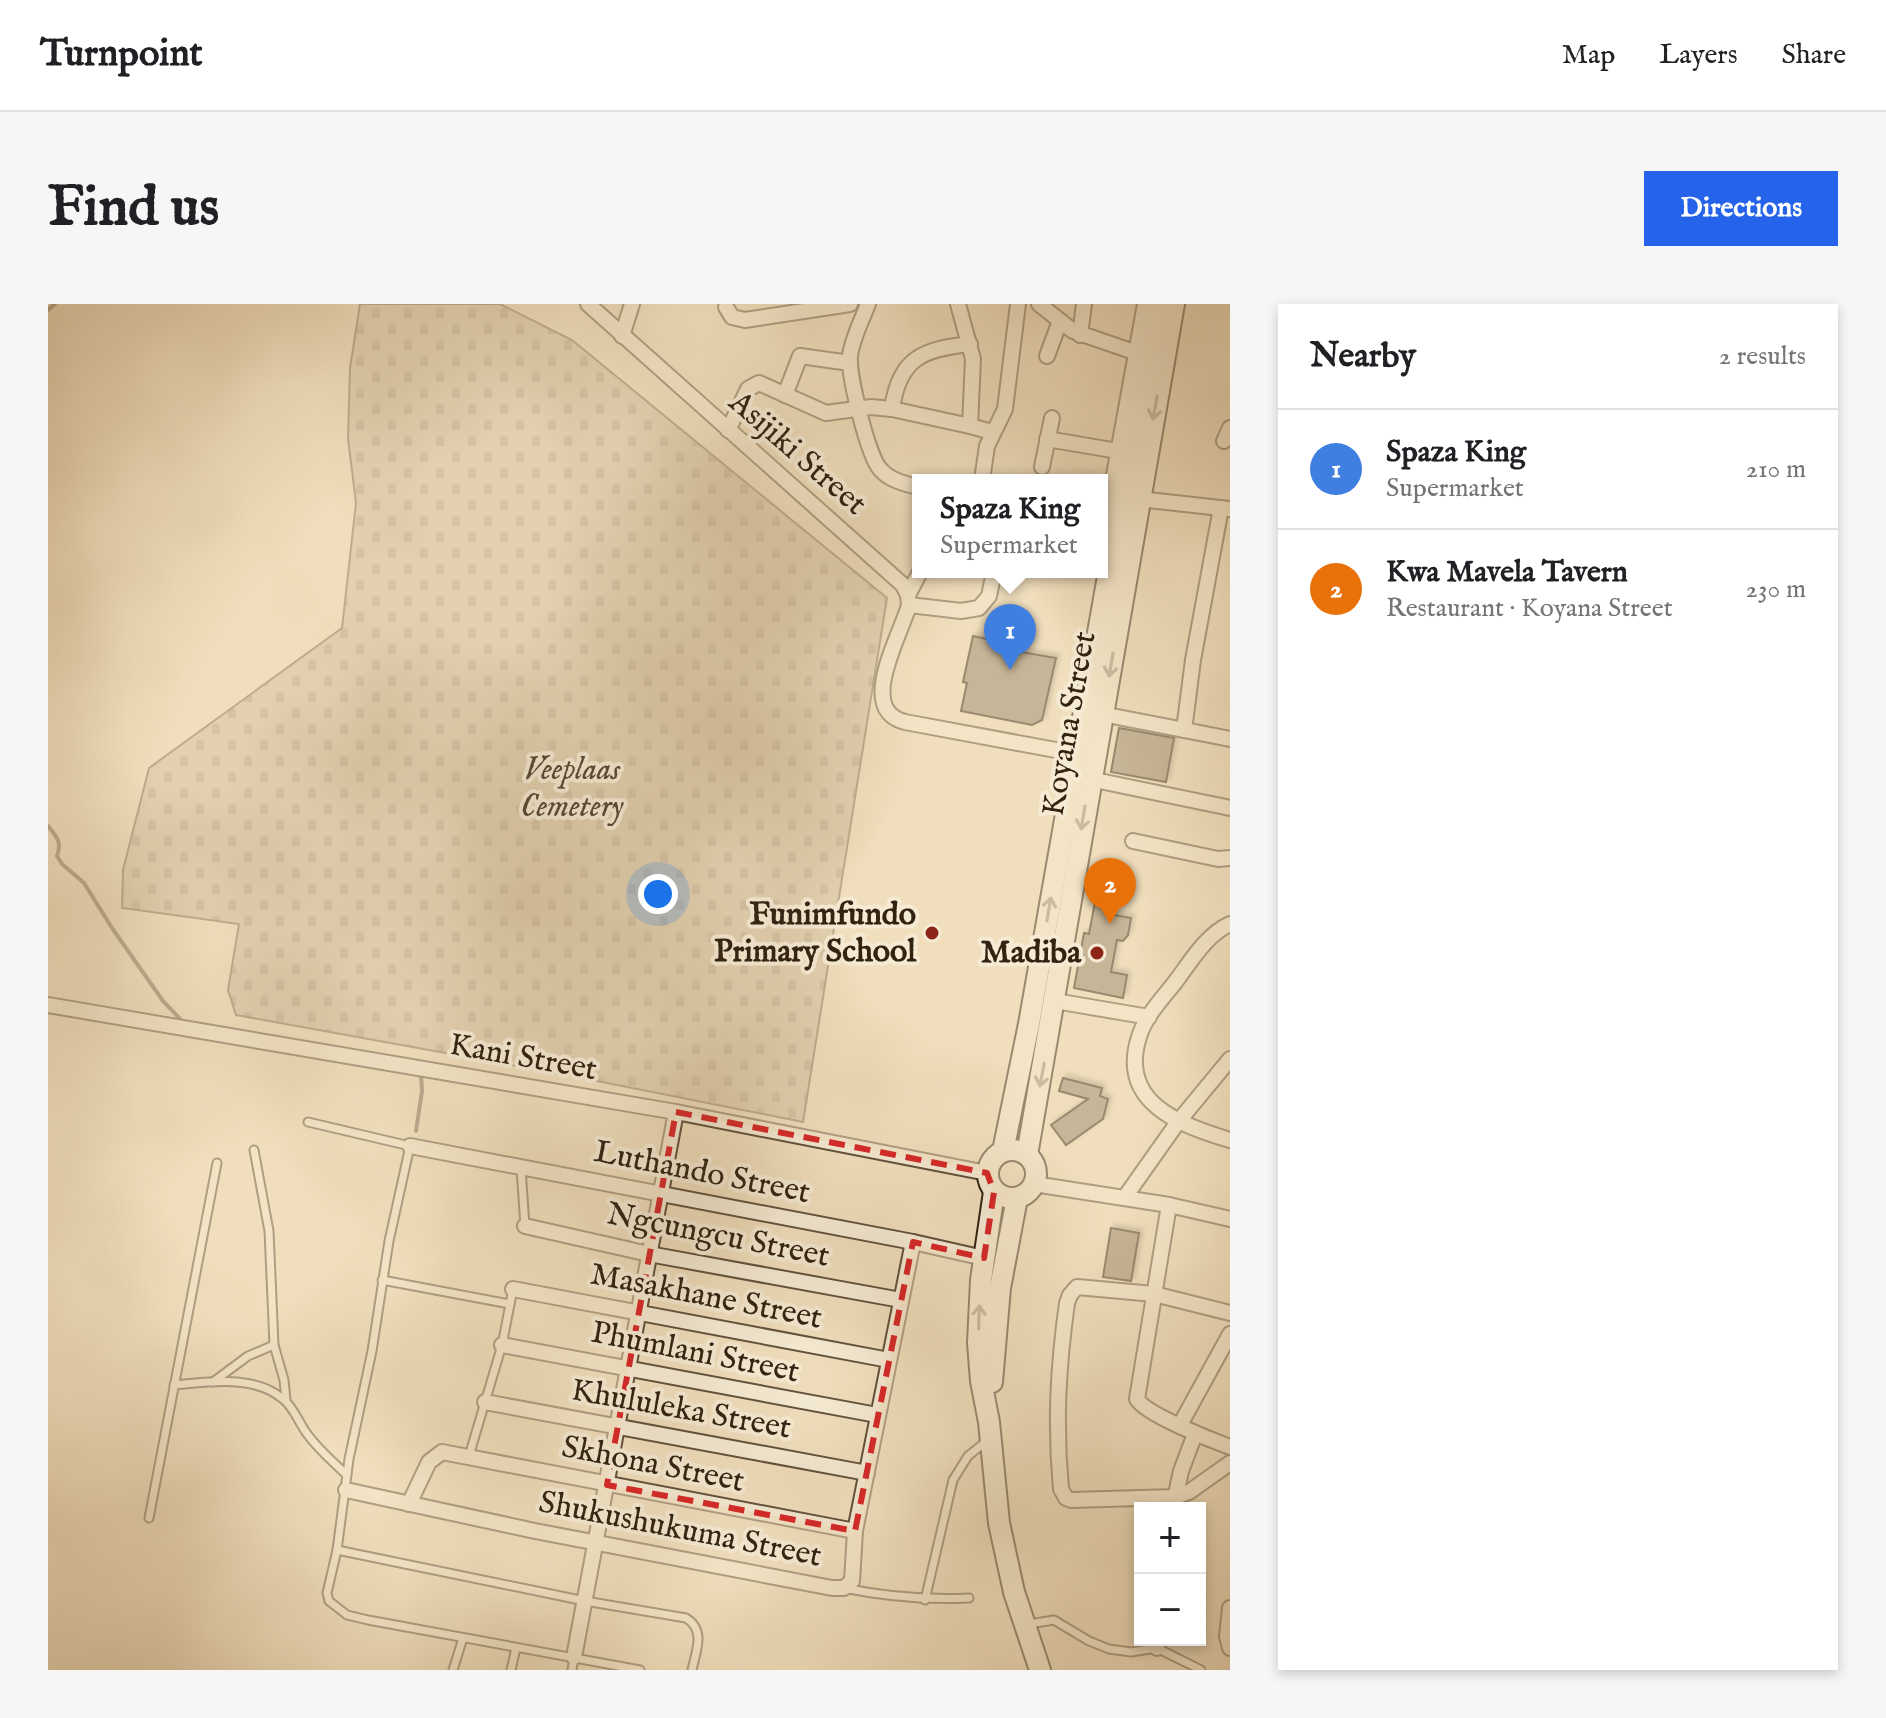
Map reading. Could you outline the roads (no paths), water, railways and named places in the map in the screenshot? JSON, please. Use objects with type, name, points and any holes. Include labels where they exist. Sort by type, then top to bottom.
[{"type":"main road","name":"Koyana Street","points":[[1108,577],[1156,304]]},
{"type":"main road","name":"Koyana Street","points":[[1027,1155],[1174,304]]},
{"type":"main road","name":"Koyana Street","points":[[1003,1151],[1108,578]]},
{"type":"main road","points":[[991,1182],[1001,1197],[1017,1198],[1034,1184],[1035,1168],[1027,1155],[1020,1151],[1003,1151],[990,1161],[978,1343],[999,1523],[1024,1625],[1040,1670]]},
{"type":"main road","points":[[989,1430],[1000,1288],[1017,1198]]},
{"type":"street","name":"Asijiki Street","points":[[588,304],[884,567],[903,585],[908,600]]},
{"type":"street","points":[[622,336],[632,304]]},
{"type":"street","points":[[726,307],[732,317],[745,320],[850,304]]},
{"type":"street","points":[[868,304],[853,343],[850,363],[860,408],[872,455],[880,470],[912,485]]},
{"type":"street","points":[[958,304],[970,344],[974,373],[970,426]]},
{"type":"street","points":[[983,474],[987,446],[1005,409],[1018,304]]},
{"type":"street","points":[[1039,304],[1080,335],[1137,353]]},
{"type":"street","points":[[1080,335],[1084,304]]},
{"type":"street","points":[[1108,508],[1145,304]]},
{"type":"street","points":[[1047,356],[1060,321]]},
{"type":"street","points":[[892,409],[897,381],[917,359],[934,349],[970,344]]},
{"type":"street","points":[[785,395],[800,356],[850,363]]},
{"type":"street","points":[[728,430],[748,389],[759,383],[826,413],[846,413],[860,408],[892,409],[992,432]]},
{"type":"street","points":[[1042,467],[1052,418]]},
{"type":"street","points":[[1047,439],[1118,451]]},
{"type":"street","points":[[1139,499],[1226,508],[1193,660],[1184,730]]},
{"type":"street","points":[[917,578],[882,684],[882,701],[890,715],[905,722],[1077,754]]},
{"type":"street","points":[[908,600],[961,611],[979,608],[989,596],[993,578]]},
{"type":"street","points":[[1102,714],[1230,739]]},
{"type":"street","points":[[1090,779],[1230,808]]},
{"type":"street","points":[[1133,841],[1218,859],[1230,858]]},
{"type":"street","points":[[1230,924],[1203,945],[1149,1017],[1139,1036],[1134,1076],[1140,1091],[1178,1122],[1230,1140]]},
{"type":"street","points":[[1055,1001],[1149,1017]]},
{"type":"street","name":"Kani Street","points":[[48,1005],[676,1112],[991,1182]]},
{"type":"street","points":[[1125,1197],[1178,1122],[1230,1059]]},
{"type":"street","points":[[573,1664],[676,1112]]},
{"type":"street","name":"Luthando Street","points":[[410,1146],[984,1258]]},
{"type":"street","points":[[1034,1184],[1125,1197],[1230,1219]]},
{"type":"street","points":[[1169,1205],[1137,1399],[1145,1408],[1195,1434],[1230,1447]]},
{"type":"street","name":"Ngcungcu Street","points":[[525,1226],[649,1254],[901,1300]]},
{"type":"street","name":"Shukushukuma Street","points":[[347,1483],[409,1504],[844,1588],[852,1581],[855,1531],[913,1242]]},
{"type":"street","points":[[1230,1313],[1154,1294],[1077,1287],[1070,1295],[1058,1376],[1056,1418],[1062,1493],[1077,1501],[1174,1502],[1230,1463]]},
{"type":"street","name":"Masakhane Street","points":[[511,1296],[639,1313],[889,1360]]},
{"type":"street","points":[[1180,1425],[1230,1334]]},
{"type":"street","name":"Phumlani Street","points":[[502,1345],[877,1415]]},
{"type":"street","name":"Khululeka Street","points":[[485,1402],[867,1473]]},
{"type":"street","points":[[1174,1502],[1183,1464],[1195,1434]]},
{"type":"street","name":"Skhona Street","points":[[409,1504],[429,1462],[442,1452],[855,1531]]},
{"type":"street","points":[[1230,1608],[1227,1636],[1230,1648]]},
{"type":"lane","points":[[308,1122],[410,1146],[382,1280],[372,1351],[327,1593],[329,1601],[335,1608],[368,1620],[516,1648],[573,1664],[640,1670]]},
{"type":"lane","points":[[254,1150],[269,1231],[274,1345],[286,1400],[308,1437],[347,1483]]},
{"type":"lane","points":[[149,1518],[217,1163]]},
{"type":"lane","points":[[521,1168],[525,1226]]},
{"type":"lane","points":[[382,1280],[511,1296],[502,1345],[468,1458]]},
{"type":"lane","points":[[213,1382],[248,1356],[274,1345]]},
{"type":"lane","points":[[174,1385],[213,1382],[249,1384],[268,1389],[286,1400]]},
{"type":"lane","points":[[925,1600],[953,1480],[989,1430]]},
{"type":"lane","points":[[337,1550],[585,1601],[675,1615],[694,1623],[699,1635],[692,1670]]},
{"type":"lane","points":[[844,1588],[887,1597],[925,1600],[969,1598]]},
{"type":"lane","points":[[1024,1625],[1054,1620],[1109,1649],[1131,1652],[1150,1646]]},
{"type":"lane","points":[[453,1670],[463,1638]]},
{"type":"lane","points":[[1160,1646],[1201,1670]]},
{"type":"lane","points":[[511,1670],[516,1648]]},
{"type":"waterway","points":[[48,310],[55,304]]},
{"type":"waterway","points":[[48,826],[58,840],[57,856],[62,864],[84,883],[163,1001],[184,1023]]},
{"type":"waterway","points":[[416,1131],[422,1091],[421,1074]]},
{"type":"place","name":"Spaza King","points":[[1010,670]]},
{"type":"place","name":"Kwa Mavela Tavern","points":[[1110,924]]},
{"type":"place","name":"Funimfundo Primary School","points":[[932,933]]},
{"type":"place","name":"Madiba","points":[[1097,953]]},
{"type":"park label","name":"Veeplaas Cemetery","points":[[572,788]]}]
